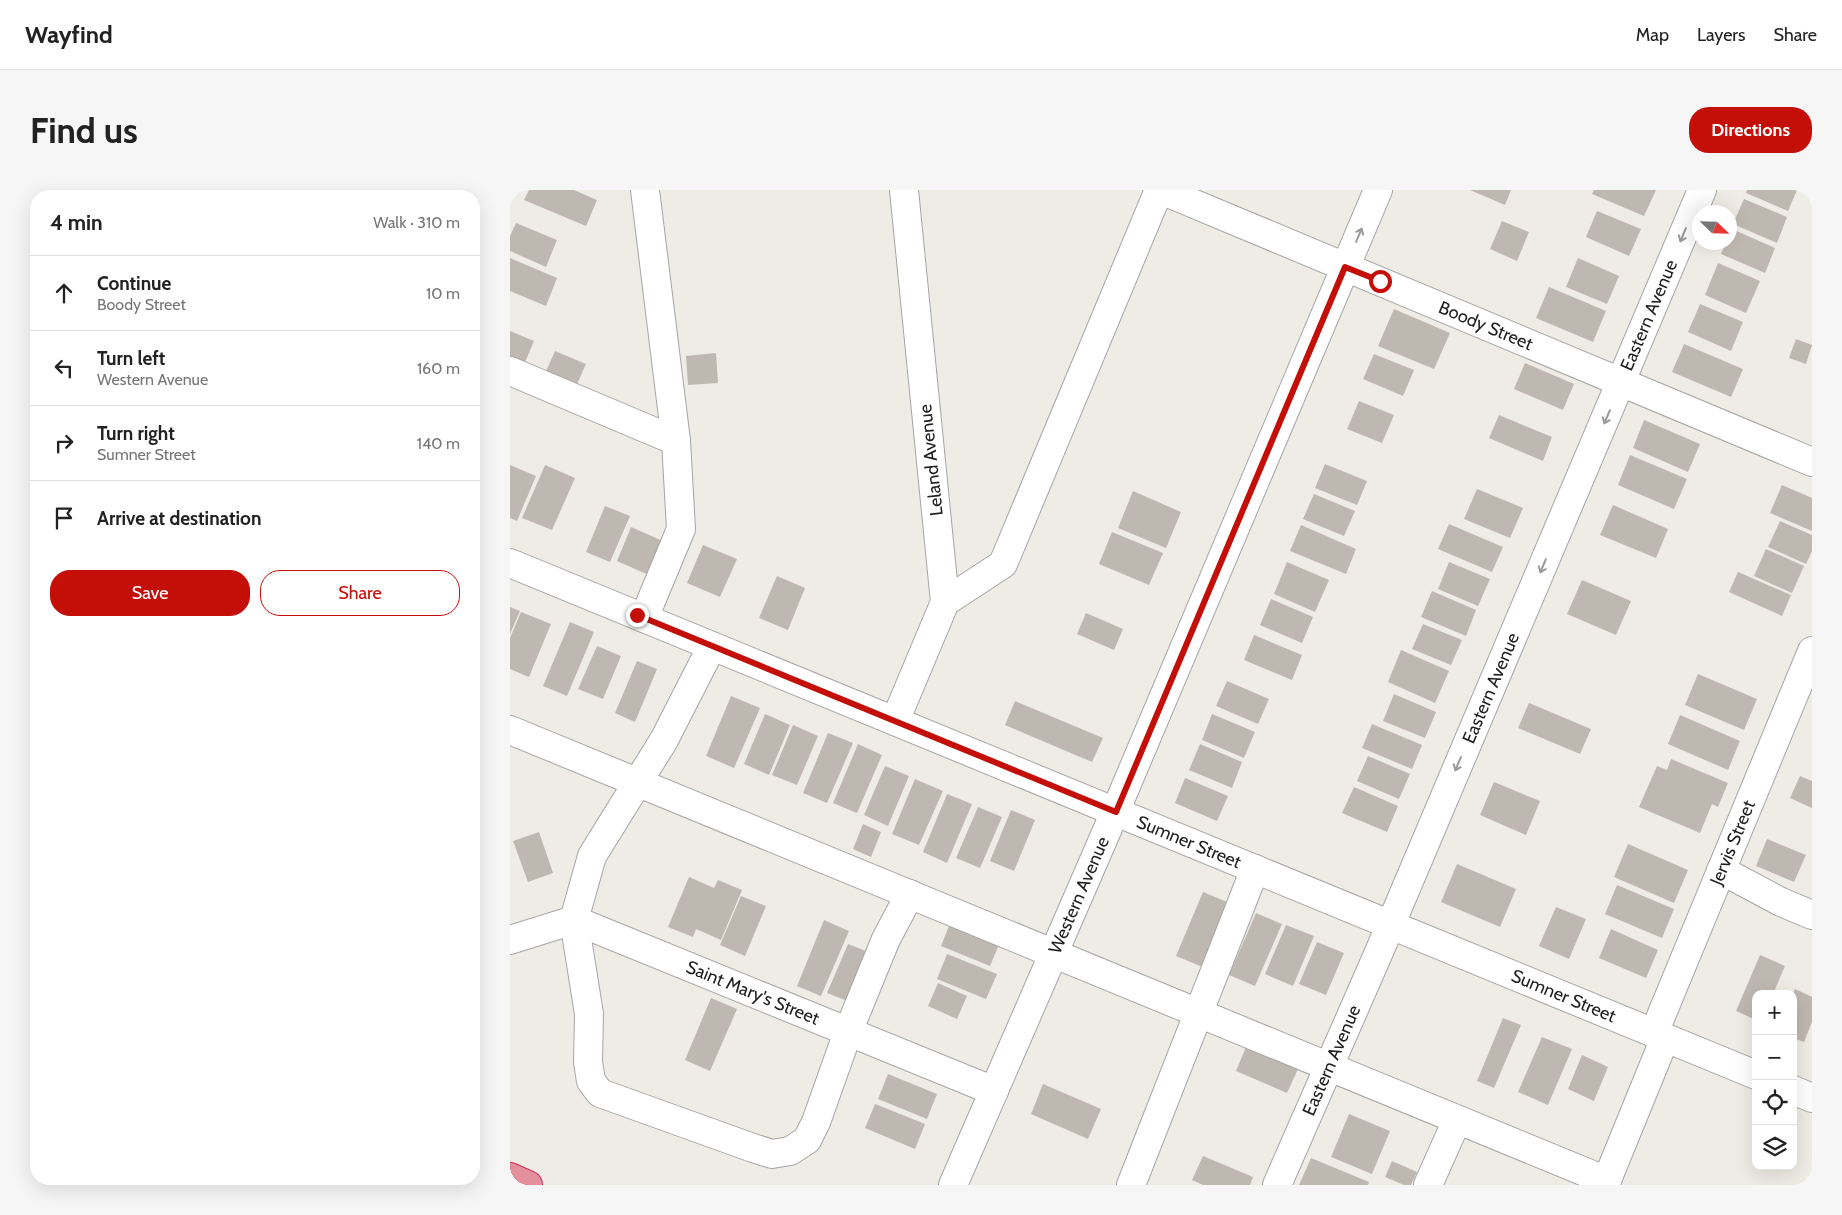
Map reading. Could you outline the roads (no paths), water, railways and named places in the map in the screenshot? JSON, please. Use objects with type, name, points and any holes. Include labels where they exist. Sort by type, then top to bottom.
[{"type":"highway","points":[[510,1177],[528,1185]]},
{"type":"street","points":[[644,618],[681,529],[676,441],[645,190]]},
{"type":"street","name":"Leland Avenue","points":[[894,721],[945,602],[904,190]]},
{"type":"street","points":[[907,217],[920,190]]},
{"type":"street","points":[[945,602],[1003,564],[1160,190]]},
{"type":"street","name":"Boody Street","points":[[1160,190],[1812,462]]},
{"type":"street","name":"Western Avenue","points":[[953,1185],[1116,812],[1378,190]]},
{"type":"street","name":"Eastern Avenue","points":[[1277,1185],[1390,925],[1702,190]]},
{"type":"street","points":[[510,371],[676,441]]},
{"type":"street","name":"Sumner Street","points":[[510,563],[1752,1073]]},
{"type":"street","points":[[712,646],[664,740],[592,856],[574,920],[589,1014],[588,1062],[591,1081],[600,1093],[772,1154],[790,1151],[807,1140],[816,1122],[848,1032],[886,939],[910,894]]},
{"type":"street","name":"Jervis Street","points":[[1606,1183],[1721,870],[1812,651]]},
{"type":"street","points":[[510,730],[1606,1183]]},
{"type":"street","points":[[1131,1185],[1255,869]]},
{"type":"street","points":[[1721,870],[1781,902],[1812,915]]},
{"type":"street","points":[[510,940],[574,920]]},
{"type":"street","name":"Saint Mary's Street","points":[[574,920],[994,1091]]},
{"type":"street","points":[[1797,1092],[1812,1098]]},
{"type":"street","points":[[1428,1185],[1457,1120]]}]
